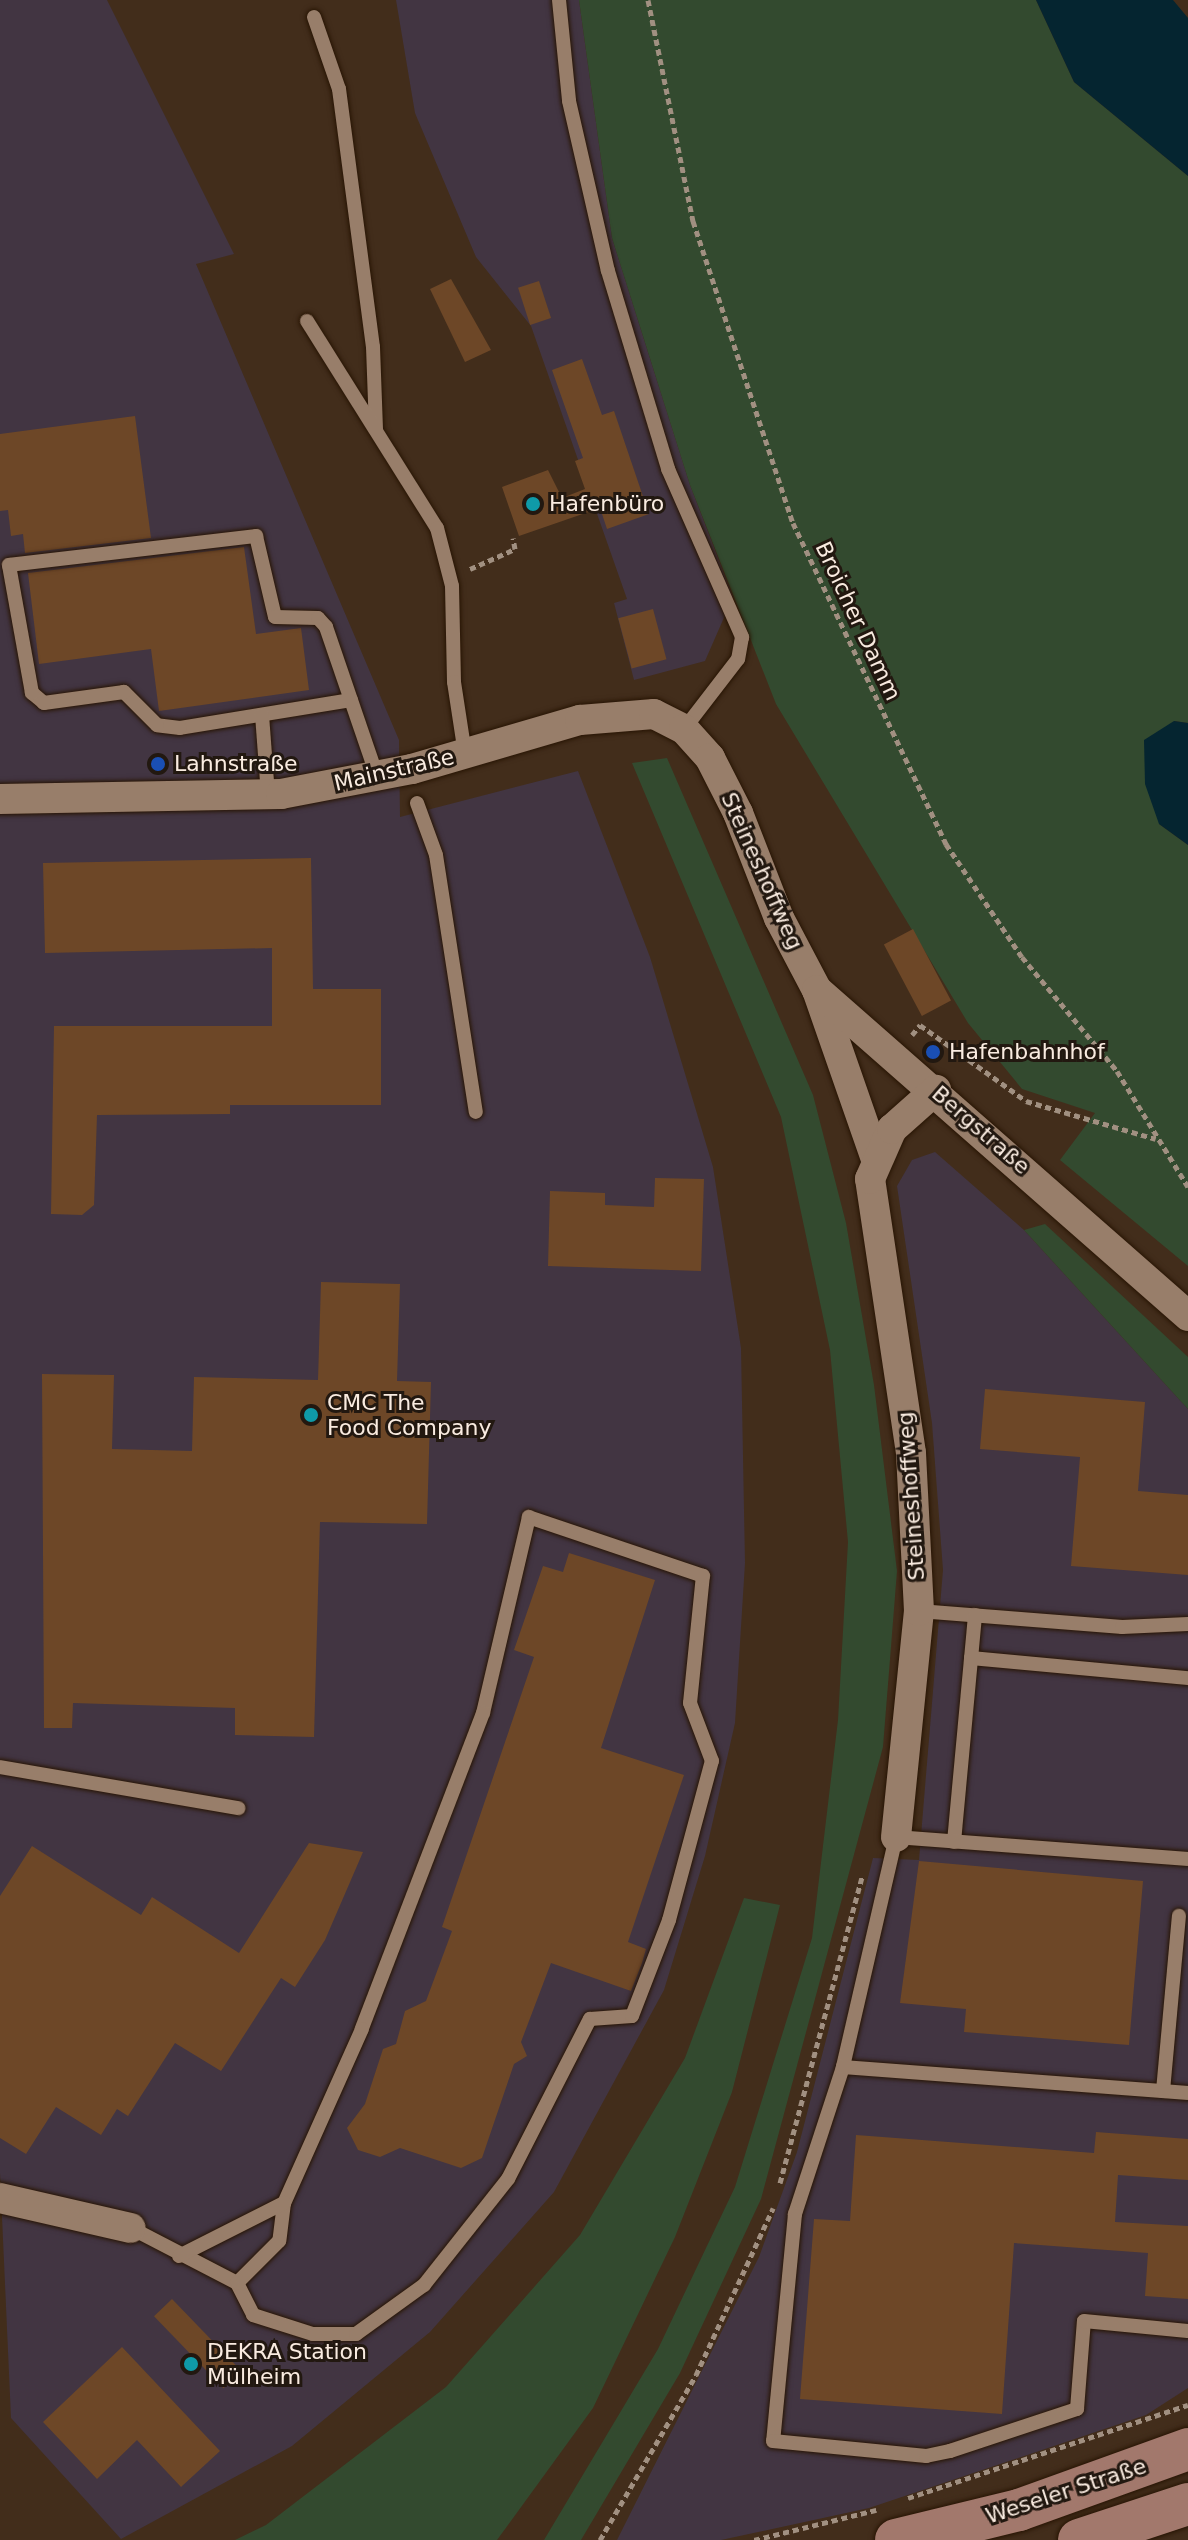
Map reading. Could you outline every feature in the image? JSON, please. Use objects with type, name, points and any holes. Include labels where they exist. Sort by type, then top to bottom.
[{"type":"main road","name":"Weseler Straße","points":[[896,2540],[1019,2510],[1188,2449]]},
{"type":"main road","points":[[1079,2540],[1188,2504]]},
{"type":"street","name":"Mainstraße","points":[[0,799],[268,794],[377,777],[580,720],[627,713],[654,714],[684,729]]},
{"type":"street","name":"Steineshoffweg","points":[[684,729],[710,758],[738,813],[779,918],[817,990],[875,1157],[873,1205],[911,1453],[919,1611],[896,1837]]},
{"type":"street","name":"Bergstraße","points":[[817,990],[1144,1272],[1188,1316]]},
{"type":"street","points":[[875,1157],[892,1129],[936,1090]]},
{"type":"street","name":"Bergstraße","points":[[1144,1272],[1188,1298]]},
{"type":"street","points":[[0,2198],[131,2228]]},
{"type":"lane","points":[[559,0],[569,101],[608,271],[668,469],[742,637],[738,659],[684,729]]},
{"type":"lane","points":[[314,17],[339,89],[373,347],[376,430]]},
{"type":"lane","points":[[307,321],[437,528],[452,586],[454,682],[465,754]]},
{"type":"lane","points":[[351,700],[180,728],[157,725],[124,692],[44,703],[32,693],[5,566],[256,536],[275,617],[318,618],[351,700],[377,777]]},
{"type":"lane","points":[[262,715],[268,794]]},
{"type":"lane","points":[[417,803],[436,855],[476,1112]]},
{"type":"lane","points":[[131,2228],[179,2256],[237,2283],[253,2315],[313,2334],[356,2334],[424,2285],[508,2179],[590,2019],[632,2016],[669,1920],[712,1761],[690,1703],[703,1576],[529,1517],[483,1713],[362,2029],[284,2203],[279,2241],[237,2283]]},
{"type":"lane","points":[[919,1611],[1122,1627],[1188,1624]]},
{"type":"lane","points":[[954,1842],[975,1615]]},
{"type":"lane","points":[[971,1658],[1188,1678]]},
{"type":"lane","points":[[0,1767],[238,1808]]},
{"type":"lane","points":[[1188,1859],[896,1837],[843,2067],[795,2214],[773,2441],[926,2456],[950,2451],[1077,2409],[1084,2321],[1188,2331]]},
{"type":"lane","points":[[1163,2091],[1179,1916]]},
{"type":"lane","points":[[843,2067],[1188,2093]]},
{"type":"lane","points":[[179,2256],[284,2203]]},
{"type":"path","name":"Broicher Damm","points":[[648,0],[693,221],[793,523],[946,844],[1022,957],[1117,1071],[1188,1187]]},
{"type":"path","points":[[437,528],[449,532],[472,572],[515,549],[513,538]]},
{"type":"path","points":[[895,1056],[920,1025],[1026,1101],[1157,1139]]},
{"type":"path","points":[[600,2540],[696,2375],[774,2205],[868,1855],[896,1837]]},
{"type":"path","points":[[754,2540],[852,2519],[1188,2405]]},
{"type":"shaded area","points":[[0,0],[107,0],[234,254],[196,264],[399,740],[400,817],[578,771],[650,957],[713,1167],[741,1348],[745,1563],[735,1723],[705,1856],[664,1990],[554,2192],[430,2332],[292,2446],[121,2539],[11,2418],[0,2172]]},
{"type":"shaded area","points":[[396,0],[579,0],[612,238],[690,485],[733,597],[705,661],[634,680],[614,603],[627,599],[531,326],[476,257],[415,113]]},
{"type":"shaded area","points":[[935,1152],[1024,1230],[1188,1409],[1188,2388],[1146,2415],[869,2508],[721,2540],[617,2540],[759,2257],[797,2152],[873,1858],[919,1860],[943,1570],[932,1423],[897,1186],[912,1160]]},
{"type":"green space","points":[[579,0],[1036,0],[1074,82],[1188,176],[1188,723],[1174,721],[1159,824],[1188,845],[1188,1266],[1060,1160],[1095,1113],[1022,1089],[968,1023],[776,704],[690,485],[612,238]]},
{"type":"green space","points":[[667,758],[813,1095],[846,1223],[874,1385],[897,1571],[883,1747],[761,2199],[680,2373],[581,2540],[544,2540],[658,2349],[735,2187],[812,1938],[838,1720],[848,1542],[830,1350],[781,1117],[632,763]]},
{"type":"green space","points":[[1045,1224],[1188,1357],[1188,1409],[1024,1230]]},
{"type":"green space","points":[[744,1898],[780,1905],[732,2092],[675,2237],[593,2408],[497,2540],[235,2540],[266,2525],[446,2387],[580,2235],[685,2058]]},
{"type":"water","points":[[1036,0],[1173,0],[1188,18],[1188,176],[1074,82]]},
{"type":"water","points":[[1174,721],[1188,723],[1188,845],[1159,824],[1145,784],[1144,740]]},
{"type":"building","points":[[451,279],[491,350],[465,362],[430,289]]},
{"type":"building","points":[[539,281],[551,318],[530,325],[518,288]]},
{"type":"building","points":[[582,359],[602,415],[614,411],[649,514],[607,529],[600,508],[519,536],[502,487],[548,470],[562,498],[585,489],[575,461],[583,458],[552,370]]},
{"type":"building","points":[[135,416],[151,538],[25,553],[23,534],[11,536],[8,510],[0,511],[0,434]]},
{"type":"building","points":[[244,547],[256,634],[301,628],[309,690],[159,711],[151,649],[39,664],[28,573]]},
{"type":"building","points":[[653,609],[666,659],[632,669],[618,618]]},
{"type":"building","points":[[311,858],[313,989],[381,989],[381,1105],[230,1105],[230,1114],[97,1115],[94,1205],[82,1215],[51,1214],[54,1026],[272,1026],[272,948],[45,953],[43,863]]},
{"type":"building","points":[[913,929],[951,1001],[922,1016],[884,944]]},
{"type":"building","points":[[655,1178],[704,1179],[701,1271],[548,1266],[550,1191],[605,1193],[605,1205],[654,1207]]},
{"type":"building","points":[[321,1282],[400,1284],[397,1381],[431,1382],[427,1524],[320,1522],[314,1737],[235,1735],[235,1708],[73,1703],[72,1728],[44,1728],[42,1374],[114,1375],[112,1449],[192,1451],[194,1377],[318,1380]]},
{"type":"building","points":[[985,1389],[1145,1402],[1138,1491],[1188,1495],[1188,1575],[1071,1566],[1080,1457],[980,1449]]},
{"type":"building","points":[[569,1553],[655,1580],[601,1748],[684,1775],[628,1942],[646,1949],[642,1963],[631,1991],[551,1963],[521,2042],[527,2056],[514,2064],[482,2158],[461,2168],[400,2148],[380,2157],[358,2150],[347,2128],[365,2104],[383,2049],[396,2044],[405,2011],[426,2001],[452,1931],[442,1927],[534,1657],[514,1650],[543,1566],[563,1572]]},
{"type":"building","points":[[309,1843],[363,1852],[325,1940],[295,1987],[281,1978],[221,2071],[175,2043],[128,2116],[117,2109],[101,2135],[56,2107],[26,2154],[0,2138],[0,1896],[32,1846],[141,1915],[152,1897],[239,1953]]},
{"type":"building","points":[[919,1861],[1143,1881],[1129,2045],[964,2032],[966,2009],[900,2003]]},
{"type":"building","points":[[1096,2132],[1188,2139],[1188,2180],[1118,2175],[1115,2222],[1188,2226],[1188,2299],[1145,2296],[1148,2253],[1014,2243],[1002,2414],[800,2399],[814,2219],[850,2221],[856,2135],[1094,2153]]},
{"type":"building","points":[[172,2299],[241,2371],[223,2388],[154,2316]]},
{"type":"building","points":[[122,2347],[220,2451],[181,2487],[137,2440],[97,2479],[43,2422]]},
{"type":"place","name":"Hafenbüro","points":[[533,504]]},
{"type":"place","name":"Lahnstraße","points":[[158,764]]},
{"type":"place","name":"Hafenbahnhof","points":[[933,1052]]},
{"type":"place","name":"CMC The Food Company","points":[[311,1415]]},
{"type":"place","name":"DEKRA Station Mülheim","points":[[191,2364]]}]
